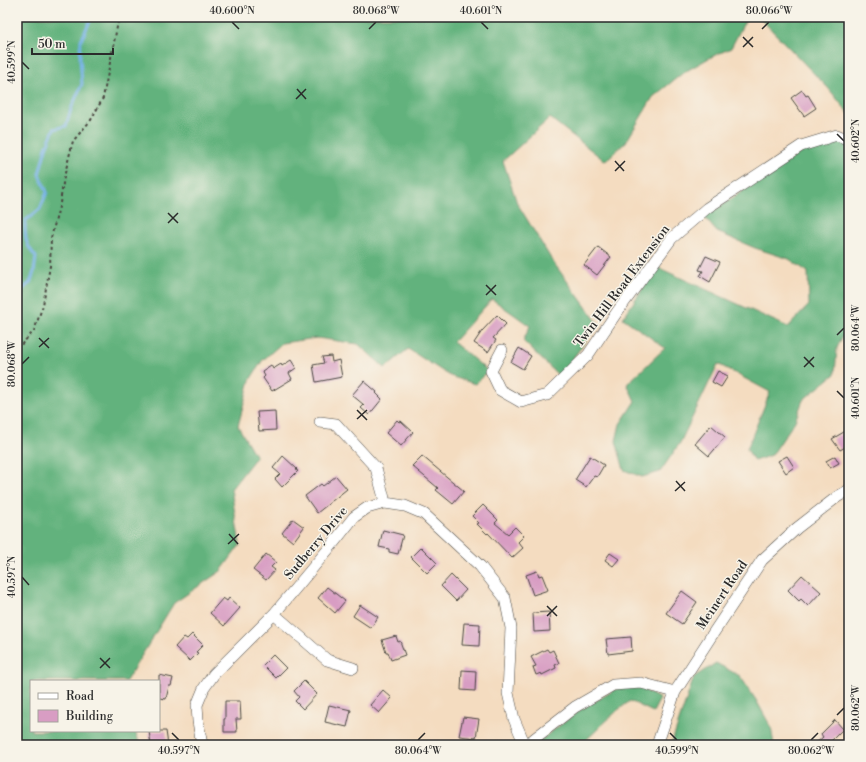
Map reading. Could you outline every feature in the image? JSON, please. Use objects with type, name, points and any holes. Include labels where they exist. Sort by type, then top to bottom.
[{"type":"street","name":"Twin Hill Road Extension","points":[[502,350],[491,371],[500,390],[521,402],[546,395],[588,356],[617,312],[672,238],[707,208],[801,146],[837,135],[849,140]]},
{"type":"street","points":[[320,422],[336,424],[376,468],[384,494],[385,503]]},
{"type":"street","name":"Meinert Road","points":[[657,745],[675,692],[762,560],[796,528],[837,497],[849,490]]},
{"type":"street","name":"Sudberry Drive","points":[[203,745],[199,727],[197,705],[204,688],[214,674],[274,614],[332,546],[354,517],[367,508],[385,503],[405,506],[424,514],[480,566],[505,598],[511,628],[508,693],[514,719],[526,745],[575,707],[613,685],[641,683],[675,692]]},
{"type":"street","points":[[274,614],[327,660],[353,668]]},
{"type":"path","points":[[17,349],[34,331],[43,304],[50,266],[51,238],[73,141],[91,120],[103,98],[119,17]]},
{"type":"green space","points":[[17,17],[747,17],[731,48],[709,58],[683,73],[653,97],[626,142],[605,161],[550,118],[503,161],[517,203],[553,262],[598,323],[560,377],[523,341],[530,326],[492,299],[453,342],[488,371],[475,384],[450,376],[408,349],[385,368],[358,344],[317,338],[282,343],[262,361],[250,380],[238,426],[256,457],[231,489],[240,545],[221,571],[174,603],[127,680],[30,680],[30,732],[135,732],[140,745],[17,745]]},
{"type":"green space","points":[[759,17],[849,17],[849,114],[829,89]]},
{"type":"green space","points":[[840,139],[849,143],[849,322],[837,348],[835,374],[803,400],[795,421],[772,455],[754,461],[747,449],[770,392],[718,364],[680,443],[660,472],[642,477],[624,470],[616,441],[620,424],[635,401],[627,384],[665,348],[623,318],[657,267],[788,327],[809,305],[808,272],[789,259],[755,248],[717,232],[704,217],[806,149]]},
{"type":"green space","points":[[716,663],[740,676],[756,700],[771,727],[774,745],[671,745],[694,677]]},
{"type":"green space","points":[[618,688],[641,688],[660,699],[653,712],[630,701],[618,710],[582,745],[534,745],[580,710]]},
{"type":"building","points":[[802,90],[806,96],[808,95],[816,108],[804,116],[791,98]]},
{"type":"building","points":[[598,247],[611,257],[597,275],[584,265]]},
{"type":"building","points":[[706,256],[720,262],[710,282],[700,276],[703,271],[699,270]]},
{"type":"building","points":[[497,315],[506,324],[493,338],[496,340],[488,352],[474,343],[482,331]]},
{"type":"building","points":[[519,348],[531,356],[523,369],[511,362]]},
{"type":"building","points":[[331,356],[332,362],[339,360],[342,377],[316,382],[313,365],[324,363],[322,357]]},
{"type":"building","points":[[291,360],[296,368],[289,373],[292,379],[272,391],[263,378],[265,376],[262,371],[271,365],[273,369],[281,364],[282,366]]},
{"type":"building","points":[[718,371],[728,376],[721,387],[712,382]]},
{"type":"building","points":[[364,381],[377,392],[376,393],[382,399],[369,415],[361,408],[364,405],[352,395]]},
{"type":"building","points":[[275,411],[276,430],[259,431],[257,412]]},
{"type":"building","points":[[397,420],[399,422],[401,421],[413,432],[401,446],[386,433]]},
{"type":"building","points":[[711,425],[725,437],[709,456],[695,444]]},
{"type":"building","points":[[849,429],[849,445],[840,450],[832,439]]},
{"type":"building","points":[[283,456],[298,471],[282,487],[275,479],[280,474],[273,468]]},
{"type":"building","points":[[422,456],[464,491],[453,504],[436,490],[438,488],[412,466]]},
{"type":"building","points":[[590,456],[604,465],[597,477],[594,476],[586,487],[575,480]]},
{"type":"building","points":[[787,456],[794,467],[786,473],[778,461]]},
{"type":"building","points":[[835,456],[839,463],[830,468],[826,461]]},
{"type":"building","points":[[336,476],[347,489],[317,513],[305,496],[321,484],[323,486]]},
{"type":"building","points":[[483,505],[498,520],[495,523],[508,534],[515,527],[524,536],[518,542],[523,548],[512,558],[488,533],[487,534],[477,524],[479,523],[472,516]]},
{"type":"building","points":[[293,519],[304,527],[293,542],[282,533]]},
{"type":"building","points":[[383,530],[403,535],[398,554],[389,552],[389,549],[379,547]]},
{"type":"building","points":[[421,547],[437,563],[427,573],[411,557]]},
{"type":"building","points":[[610,553],[619,559],[613,566],[605,560]]},
{"type":"building","points":[[266,554],[276,562],[271,567],[275,570],[266,580],[253,570]]},
{"type":"building","points":[[537,571],[539,576],[542,575],[548,590],[533,595],[526,575]]},
{"type":"building","points":[[451,575],[466,590],[456,601],[441,586]]},
{"type":"building","points":[[802,575],[821,592],[808,606],[801,599],[799,601],[788,590]]},
{"type":"building","points":[[327,587],[345,601],[335,613],[318,598]]},
{"type":"building","points":[[682,591],[697,602],[682,624],[666,613]]},
{"type":"building","points":[[223,598],[227,601],[229,598],[240,608],[224,626],[210,613]]},
{"type":"building","points":[[360,605],[378,617],[371,628],[353,616]]},
{"type":"building","points":[[549,612],[550,631],[534,632],[533,613]]},
{"type":"building","points":[[464,623],[480,624],[479,646],[462,645]]},
{"type":"building","points":[[192,634],[203,645],[190,661],[175,647],[184,637],[187,639]]},
{"type":"building","points":[[396,636],[398,642],[400,641],[405,655],[391,660],[388,652],[386,652],[382,640]]},
{"type":"building","points":[[631,637],[632,651],[608,654],[606,639]]},
{"type":"building","points":[[547,649],[549,652],[553,650],[559,663],[555,665],[556,668],[542,675],[541,673],[536,675],[533,667],[536,666],[531,657]]},
{"type":"building","points":[[273,655],[286,668],[276,678],[263,665]]},
{"type":"building","points":[[462,670],[476,671],[475,691],[461,690]]},
{"type":"building","points":[[159,675],[173,678],[171,686],[169,686],[166,699],[160,698]]},
{"type":"building","points":[[304,681],[317,694],[303,709],[295,701],[299,697],[294,691]]},
{"type":"building","points":[[383,690],[392,698],[379,713],[370,705]]},
{"type":"building","points":[[225,701],[240,701],[241,719],[236,719],[237,732],[224,732]]},
{"type":"building","points":[[329,705],[351,710],[347,727],[325,722]]},
{"type":"building","points":[[463,717],[479,719],[476,738],[459,736]]},
{"type":"building","points":[[835,720],[843,729],[827,745],[814,745],[823,737],[821,734]]},
{"type":"building","points":[[166,731],[168,745],[151,745],[149,732]]},
{"type":"waterway","points":[[17,294],[30,283],[34,272],[36,257],[26,240],[25,221],[40,209],[47,192],[39,174],[46,148],[54,129],[66,126],[71,109],[82,84],[80,58],[81,40],[92,17]]}]
